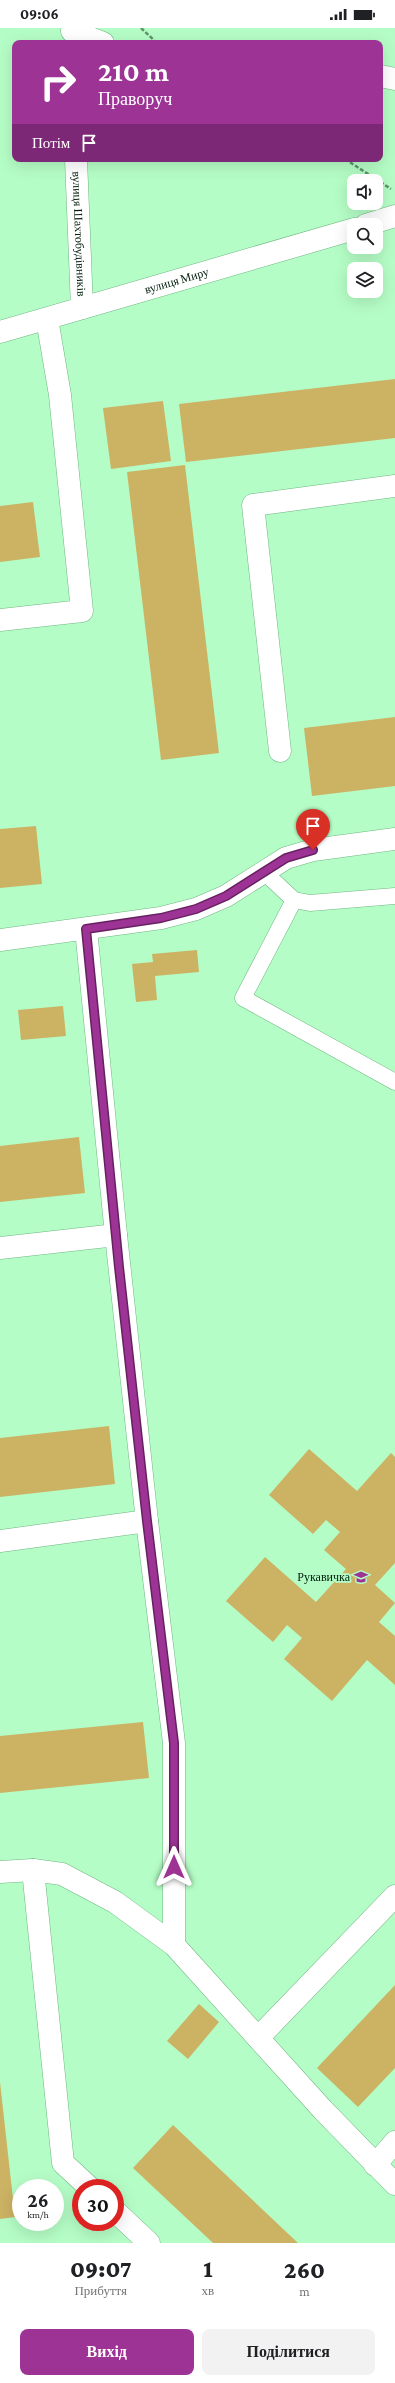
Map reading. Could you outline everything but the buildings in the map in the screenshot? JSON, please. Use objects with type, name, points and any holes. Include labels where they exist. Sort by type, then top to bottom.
[{"type":"street","points":[[72,34],[93,40]]},
{"type":"street","points":[[383,77],[395,79]]},
{"type":"street","name":"вулиця Шахтобудівників","points":[[76,162],[82,308]]},
{"type":"street","points":[[383,220],[395,216]]},
{"type":"street","name":"вулиця Миру","points":[[0,332],[347,231]]},
{"type":"street","points":[[0,620],[82,611],[60,395],[47,319]]},
{"type":"street","points":[[280,751],[253,505],[395,486]]},
{"type":"street","points":[[0,940],[161,918],[196,909],[226,896],[286,858],[313,850],[395,839]]},
{"type":"street","points":[[86,929],[116,1236],[147,1521],[174,1743],[174,1945]]},
{"type":"street","points":[[0,1248],[116,1236]]},
{"type":"street","points":[[0,1541],[147,1521]]},
{"type":"street","points":[[33,1870],[63,2163],[80,2179]]},
{"type":"street","points":[[0,1872],[33,1870],[62,1874],[90,1887],[115,1902],[174,1945],[258,2038],[395,2184]]},
{"type":"street","points":[[258,2038],[395,1896]]},
{"type":"street","points":[[375,2164],[395,2142]]},
{"type":"street","points":[[124,2219],[149,2243]]},
{"type":"lane","points":[[264,872],[294,900],[310,903],[395,896]]},
{"type":"lane","points":[[294,900],[243,998],[395,1082]]},
{"type":"path","points":[[141,28],[154,40]]},
{"type":"path","points":[[350,162],[395,191]]},
{"type":"place","name":"Рукавичка","points":[[361,1577]]},
{"type":"route","points":[[174,1867],[174,1743],[147,1521],[119,1267],[86,929],[161,918],[196,909],[226,896],[286,858],[313,850]]}]
